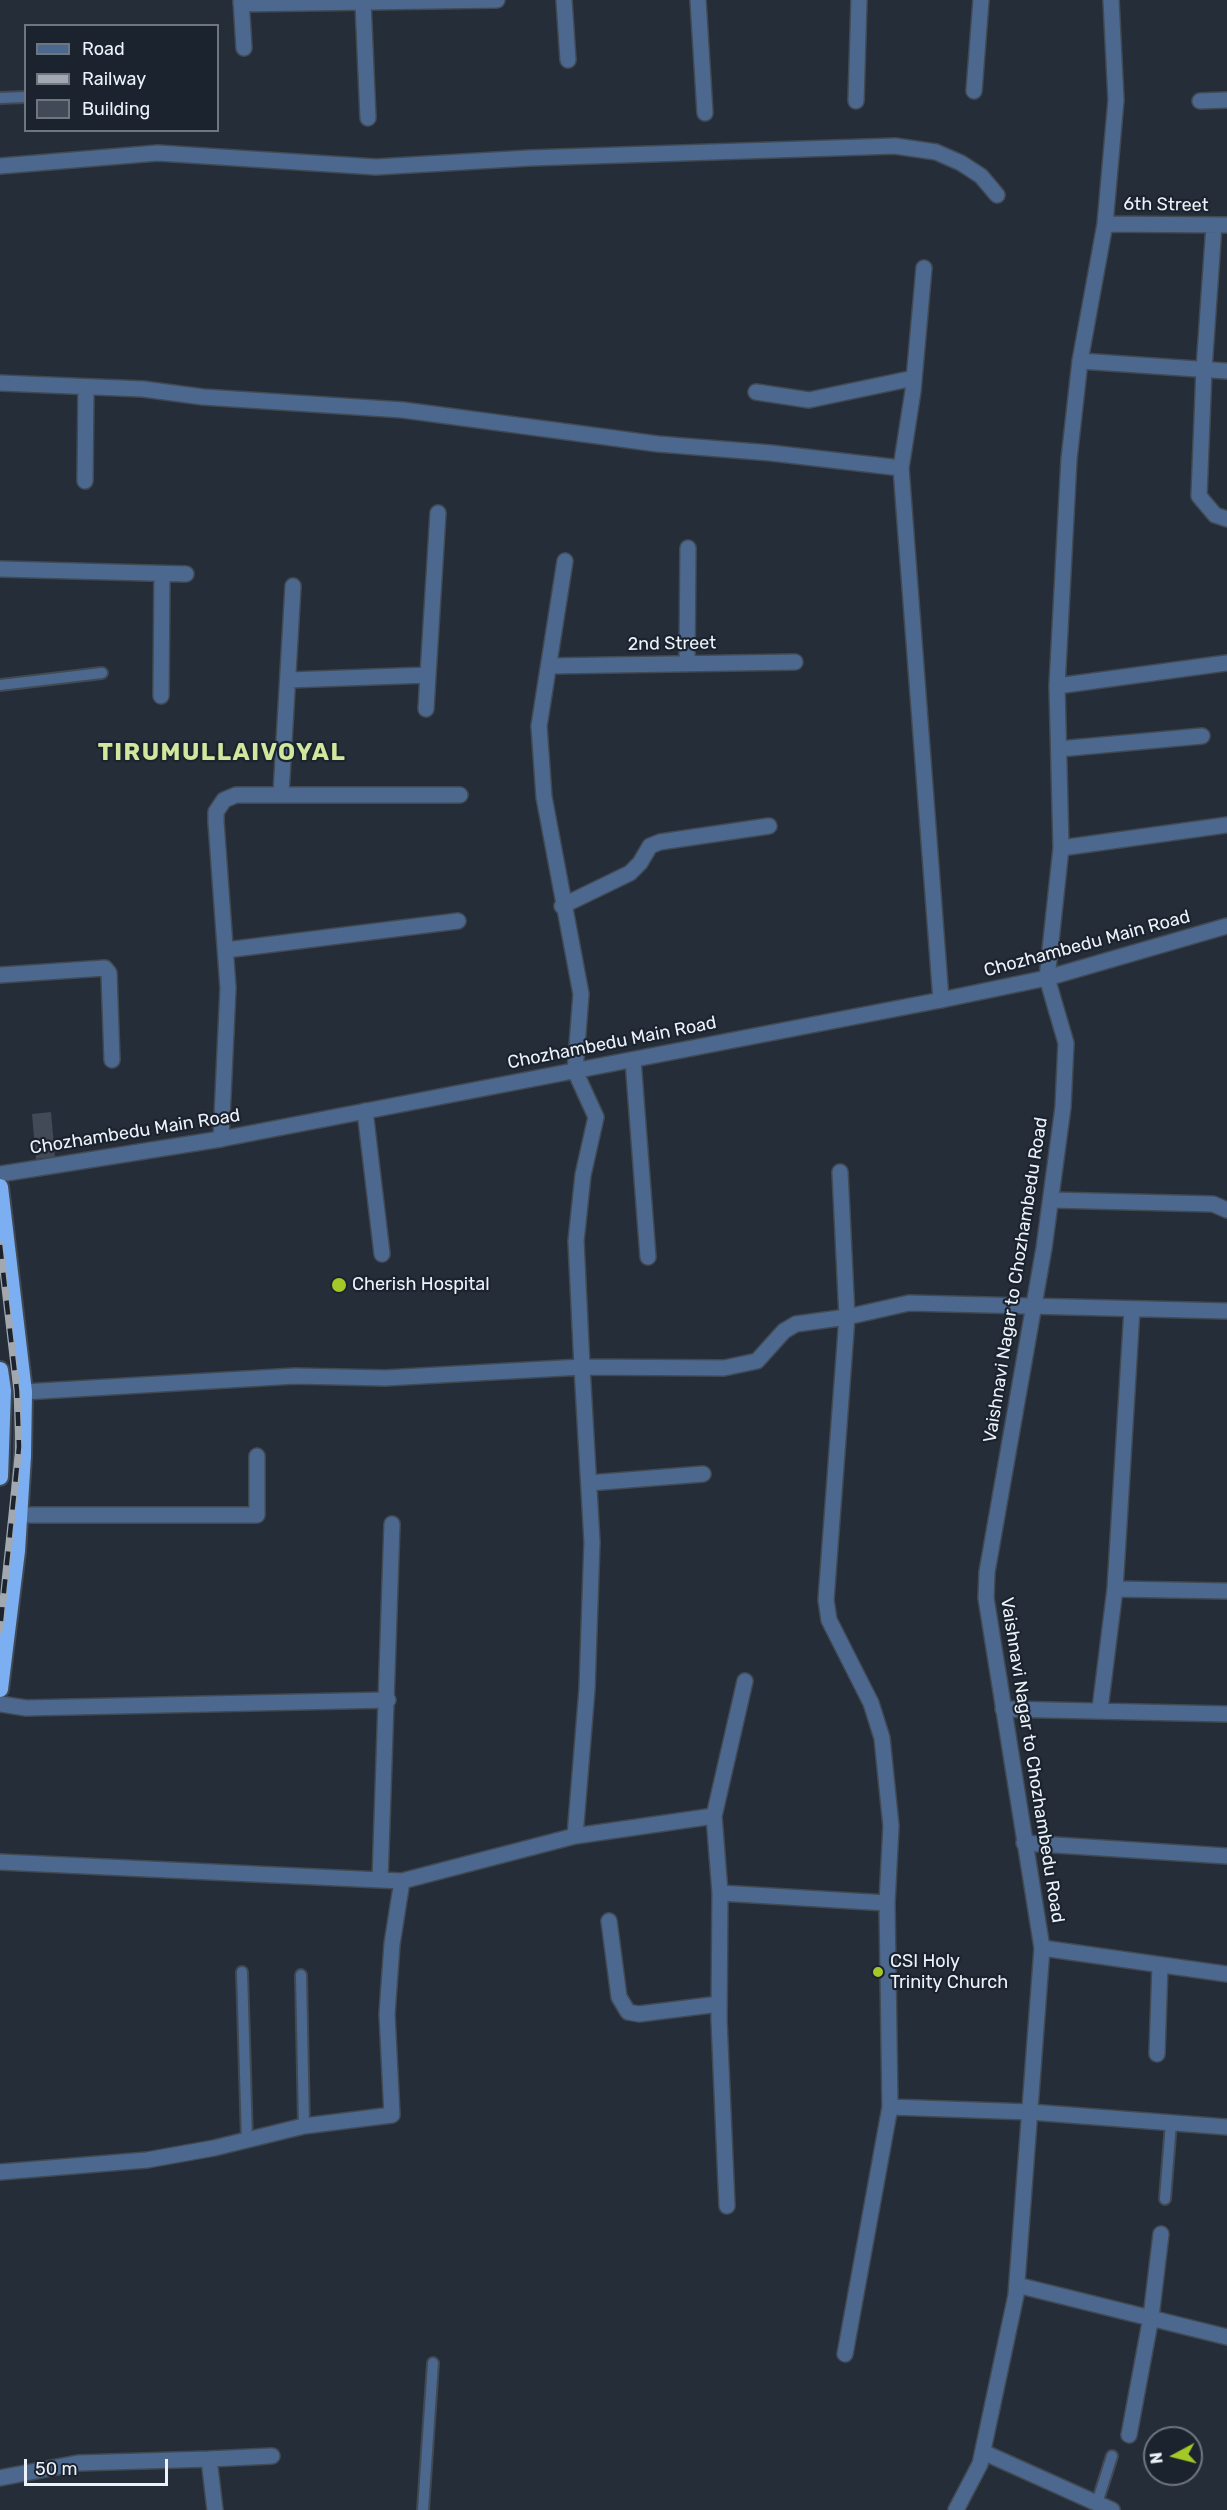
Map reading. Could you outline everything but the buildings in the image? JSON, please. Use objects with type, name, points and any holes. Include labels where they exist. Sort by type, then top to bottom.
[{"type":"highway","points":[[0,1187],[5,1267],[24,1392],[19,1515],[0,1689]]},
{"type":"highway","points":[[0,1370],[3,1391],[0,1477]]},
{"type":"street","points":[[244,48],[241,2],[497,0]]},
{"type":"street","points":[[564,0],[568,60]]},
{"type":"street","points":[[698,0],[705,113]]},
{"type":"street","points":[[856,101],[859,0]]},
{"type":"street","points":[[974,91],[981,0]]},
{"type":"street","points":[[1047,978],[1061,848],[1057,686],[1069,459],[1080,361],[1105,224],[1116,100],[1110,0]]},
{"type":"street","points":[[363,2],[368,118]]},
{"type":"street","points":[[1200,101],[1227,100]]},
{"type":"street","points":[[0,166],[158,153],[376,167],[530,158],[895,146],[936,152],[961,164],[981,176],[997,195]]},
{"type":"street","name":"6th Street","points":[[1105,224],[1220,225]]},
{"type":"street","points":[[1220,225],[1204,369],[1199,496],[1215,515],[1227,519]]},
{"type":"street","points":[[924,268],[914,378],[901,468],[941,1000]]},
{"type":"street","points":[[1080,361],[1227,371]]},
{"type":"street","points":[[756,392],[809,400],[914,378]]},
{"type":"street","points":[[0,383],[403,410],[658,444],[771,453],[901,468]]},
{"type":"street","points":[[85,481],[86,387]]},
{"type":"street","points":[[426,709],[438,513]]},
{"type":"street","points":[[687,662],[688,548]]},
{"type":"street","points":[[565,561],[539,726],[544,797],[562,906],[581,994],[575,1071],[596,1117],[583,1174],[576,1241],[592,1542],[588,1678],[575,1836]]},
{"type":"street","points":[[0,569],[186,574]]},
{"type":"street","points":[[161,696],[162,574]]},
{"type":"street","points":[[281,794],[293,586]]},
{"type":"street","name":"2nd Street","points":[[549,666],[795,662]]},
{"type":"street","points":[[1057,686],[1227,663]]},
{"type":"street","points":[[289,680],[428,675]]},
{"type":"street","points":[[1059,749],[1202,736]]},
{"type":"street","points":[[221,1139],[228,988],[216,812],[224,800],[236,795],[281,794],[460,795]]},
{"type":"street","points":[[1061,848],[1227,825]]},
{"type":"street","points":[[562,906],[630,873],[650,846],[660,842],[770,826]]},
{"type":"street","points":[[226,950],[458,921]]},
{"type":"street","name":"Chozhambedu Main Road","points":[[0,1174],[221,1139],[941,1000],[1047,978],[1227,926]]},
{"type":"street","points":[[0,975],[105,968],[109,973],[112,1060]]},
{"type":"street","name":"Vaishnavi Nagar to Chozhambedu Road","points":[[956,2510],[981,2464],[1017,2285],[1042,1948],[986,1598],[987,1572],[1051,1200],[1063,1107],[1066,1043],[1047,978]]},
{"type":"street","points":[[633,1060],[648,1257]]},
{"type":"street","points":[[365,1111],[382,1254]]},
{"type":"street","points":[[840,1172],[847,1317],[826,1600],[829,1620],[871,1703],[882,1738],[891,1826],[887,1904],[890,2107],[844,2354]]},
{"type":"street","points":[[1051,1200],[1213,1204],[1227,1210]]},
{"type":"street","points":[[24,1392],[295,1376],[385,1378],[582,1367],[724,1368],[757,1361],[784,1330],[796,1324],[847,1317],[909,1303],[1227,1311]]},
{"type":"street","points":[[1100,1710],[1115,1589],[1132,1309]]},
{"type":"street","points":[[19,1515],[257,1515],[257,1456]]},
{"type":"street","points":[[589,1483],[703,1474]]},
{"type":"street","points":[[380,1880],[388,1700],[392,1524]]},
{"type":"street","points":[[1115,1589],[1227,1591]]},
{"type":"street","points":[[727,2206],[719,2004],[720,1893],[714,1816],[745,1681]]},
{"type":"street","points":[[0,1704],[26,1708],[388,1700]]},
{"type":"street","points":[[1003,1709],[1227,1714]]},
{"type":"street","points":[[0,1862],[402,1881],[575,1836],[714,1816]]},
{"type":"street","points":[[1024,1843],[1227,1856]]},
{"type":"street","points":[[0,2172],[147,2160],[304,2127],[393,2115],[387,2014],[392,1944],[402,1881]]},
{"type":"street","points":[[720,1893],[887,1904]]},
{"type":"street","points":[[609,1921],[619,1997],[628,2012],[639,2014],[719,2004]]},
{"type":"street","points":[[1042,1948],[1227,1974]]},
{"type":"street","points":[[1157,2054],[1160,1965]]},
{"type":"street","points":[[890,2107],[1030,2112],[1227,2127]]},
{"type":"street","points":[[1129,2435],[1151,2317],[1161,2234]]},
{"type":"street","points":[[1017,2285],[1227,2337]]},
{"type":"street","points":[[983,2452],[1112,2510]]},
{"type":"street","points":[[0,2478],[78,2463],[272,2456]]},
{"type":"street","points":[[209,2459],[215,2510]]},
{"type":"lane","points":[[0,98],[24,97]]},
{"type":"lane","points":[[0,685],[102,674]]},
{"type":"lane","points":[[243,1972],[247,2140]]},
{"type":"lane","points":[[301,1976],[304,2127]]},
{"type":"lane","points":[[1164,2199],[1170,2123]]},
{"type":"lane","points":[[423,2510],[433,2363]]},
{"type":"lane","points":[[1097,2503],[1112,2456]]},
{"type":"railway","points":[[0,1245],[17,1391],[19,1447],[0,1630]]},
{"type":"place","name":"Cherish Hospital","points":[[339,1285]]},
{"type":"place","name":"CSI Holy Trinity Church","points":[[878,1972]]},
{"type":"district","name":"TIRUMULLAIVOYAL","points":[[222,753]]}]
